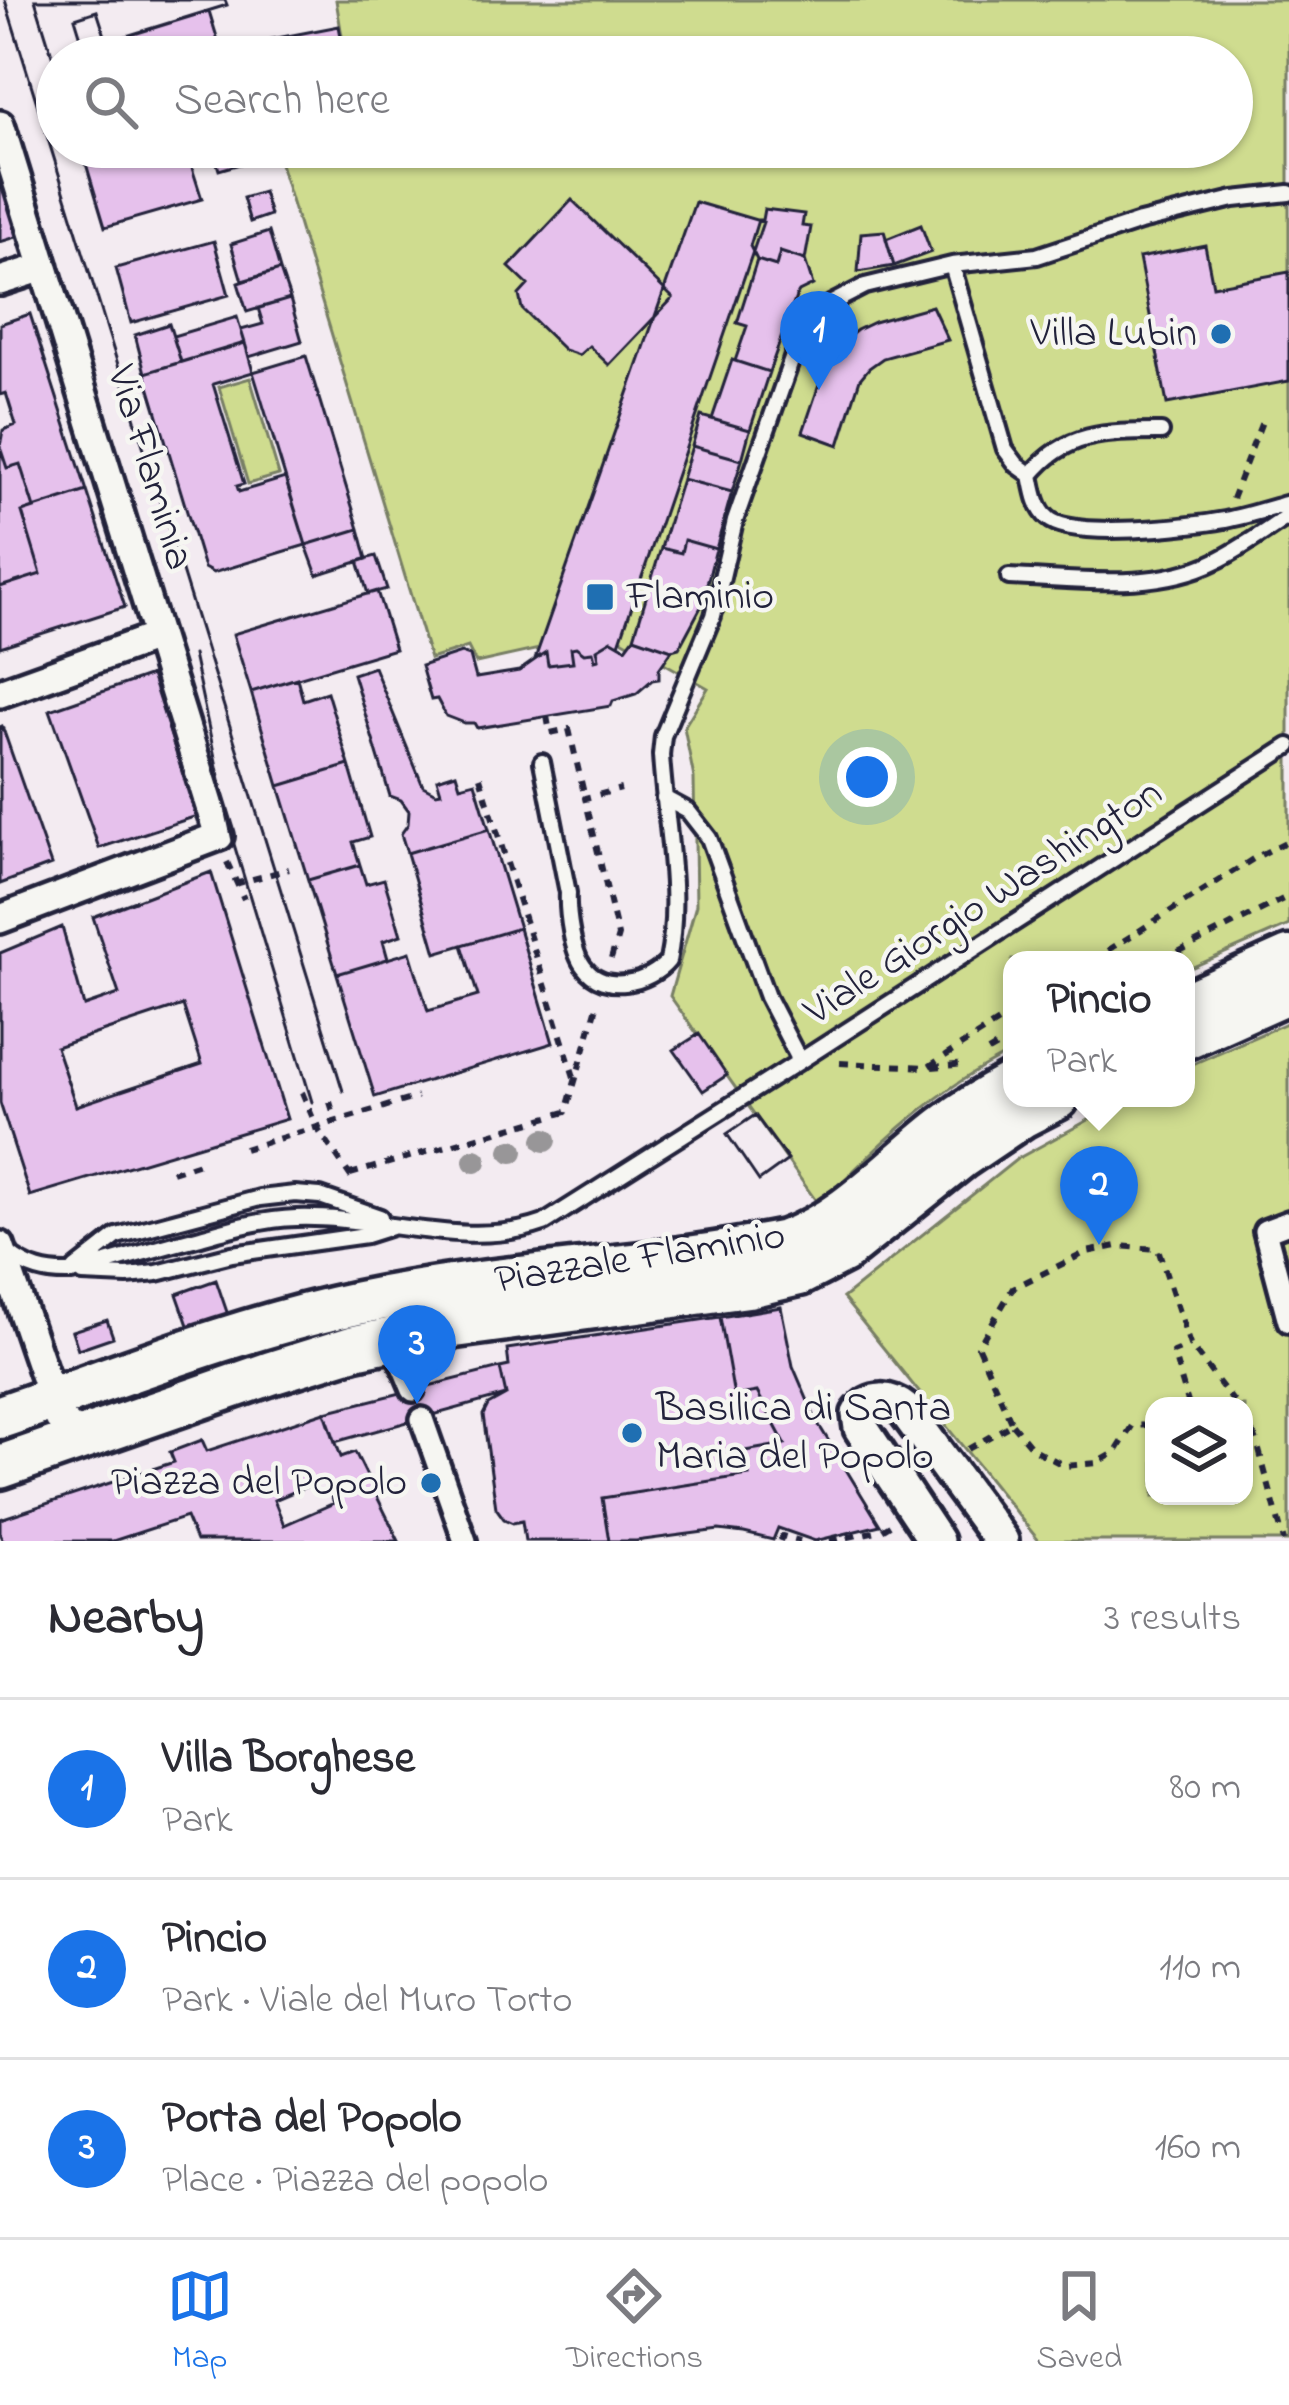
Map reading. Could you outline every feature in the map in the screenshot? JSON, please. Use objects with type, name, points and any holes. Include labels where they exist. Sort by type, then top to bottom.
[{"type":"main road","points":[[1195,1000],[1289,958]]},
{"type":"main road","points":[[1195,1033],[1289,991]]},
{"type":"main road","points":[[819,1246],[848,1207],[947,1125],[1003,1090]]},
{"type":"main road","points":[[819,1246],[859,1240],[962,1156],[1040,1107]]},
{"type":"main road","name":"Piazzale Flaminio","points":[[5,1415],[262,1328],[359,1303],[785,1242],[819,1246],[799,1274],[766,1282],[455,1326],[356,1347],[17,1462]]},
{"type":"street","name":"Via Flaminia","points":[[0,125],[218,836]]},
{"type":"street","points":[[0,281],[44,267]]},
{"type":"street","points":[[0,693],[156,637]]},
{"type":"street","points":[[0,919],[218,836]]},
{"type":"street","points":[[1289,1222],[1265,1231],[1289,1321]]},
{"type":"street","points":[[0,1245],[59,1418],[93,1436]]},
{"type":"street","points":[[400,1359],[413,1390]]},
{"type":"street","points":[[935,1541],[861,1428],[861,1410],[868,1403],[898,1404],[906,1411],[1001,1541]]},
{"type":"street","points":[[422,1419],[465,1541]]},
{"type":"lane","points":[[542,762],[568,893],[567,914],[581,964],[600,979],[626,983],[648,978],[668,961],[673,925],[663,736],[713,616],[735,521],[801,333],[832,303],[865,286],[952,265],[1037,256],[1234,199],[1289,193]]},
{"type":"lane","points":[[952,265],[1005,448],[1030,475],[1043,514],[1058,525],[1102,531],[1223,520],[1289,503]]},
{"type":"lane","points":[[1030,475],[1051,452],[1082,439],[1120,432],[1161,432]]},
{"type":"lane","points":[[1009,577],[1143,580],[1175,574],[1213,562],[1289,516]]},
{"type":"lane","name":"Viale Giorgio Washington","points":[[714,1114],[1289,746]]},
{"type":"lane","points":[[664,798],[688,811],[709,838],[760,981],[800,1061]]},
{"type":"lane","name":"Piazzale Flaminio","points":[[72,1273],[271,1220],[332,1218],[473,1233],[533,1227],[714,1114]]},
{"type":"lane","points":[[72,1273],[116,1236],[274,1196],[320,1196],[399,1225]]},
{"type":"lane","points":[[0,1245],[32,1268],[113,1276],[157,1273],[232,1254],[366,1235],[399,1225]]},
{"type":"path","points":[[1223,520],[1263,418]]},
{"type":"path","points":[[547,716],[550,733],[569,729],[618,936],[611,958]]},
{"type":"path","points":[[480,777],[575,1081]]},
{"type":"path","points":[[585,798],[621,789]]},
{"type":"path","points":[[218,836],[244,899]]},
{"type":"path","points":[[1107,951],[1289,840]]},
{"type":"path","points":[[236,884],[289,869]]},
{"type":"path","points":[[1180,951],[1289,896]]},
{"type":"path","points":[[350,1174],[566,1112],[601,995]]},
{"type":"path","points":[[928,1067],[1003,1018]]},
{"type":"path","points":[[800,1061],[962,1067],[1003,1043]]},
{"type":"path","points":[[302,1092],[317,1128],[353,1185]]},
{"type":"path","points":[[244,1149],[417,1097]]},
{"type":"path","points":[[330,1102],[337,1122]]},
{"type":"path","points":[[172,1172],[206,1161]]},
{"type":"path","points":[[1145,1425],[1132,1426],[1116,1452],[1097,1463],[1065,1466],[1033,1448],[1012,1424],[978,1347],[1013,1288],[1087,1252],[1117,1246],[1158,1250],[1190,1345],[1230,1397]]},
{"type":"path","points":[[1187,1397],[1172,1352],[1190,1345]]},
{"type":"path","points":[[944,1462],[1012,1424]]},
{"type":"path","points":[[1253,1434],[1284,1541]]},
{"type":"path","points":[[830,1541],[882,1530],[914,1510]]},
{"type":"path","points":[[780,1541],[782,1536],[800,1541]]},
{"type":"green space","points":[[336,0],[1289,0],[1289,925],[1195,966],[1195,951],[1003,951],[1003,1057],[933,1101],[819,1205],[670,996],[696,905],[694,778],[684,727],[708,688],[611,633],[476,663],[468,647],[430,659],[281,168],[1253,168],[1253,36],[342,36]]},
{"type":"green space","points":[[250,378],[279,475],[248,484],[219,387]]},
{"type":"green space","points":[[1289,1022],[1289,1541],[1039,1541],[843,1298],[1017,1159],[1112,1107],[1195,1107],[1195,1063]]},
{"type":"building","points":[[35,0],[225,0],[227,5],[126,36],[105,36],[97,11],[75,18],[81,36],[46,36]]},
{"type":"building","points":[[35,0],[225,0],[227,5],[126,36],[105,36],[97,11],[75,18],[81,36],[46,36]]},
{"type":"building","points":[[209,11],[217,36],[127,36]]},
{"type":"building","points":[[339,26],[341,36],[288,36]]},
{"type":"building","points":[[0,161],[23,235],[0,242]]},
{"type":"building","points":[[87,168],[192,168],[202,199],[105,227]]},
{"type":"building","points":[[263,192],[270,215],[250,222],[243,198]]},
{"type":"building","points":[[572,200],[673,298],[609,365],[589,346],[579,355],[564,350],[522,309],[519,295],[528,285],[509,267]]},
{"type":"building","points":[[695,202],[763,222],[619,644],[612,640],[597,649],[599,659],[595,660],[593,652],[571,648],[573,662],[548,665],[546,652],[535,659]]},
{"type":"building","points":[[764,209],[804,214],[802,226],[811,227],[805,260],[780,252],[776,266],[757,260],[750,246]]},
{"type":"building","points":[[921,225],[931,252],[894,266],[886,239]]},
{"type":"building","points":[[884,231],[894,266],[858,272],[861,233]]},
{"type":"building","points":[[269,232],[280,270],[242,281],[231,244]]},
{"type":"building","points":[[214,241],[229,295],[131,323],[116,268]]},
{"type":"building","name":"Villa Lubin","points":[[1205,245],[1213,286],[1289,272],[1289,381],[1167,404],[1139,258]]},
{"type":"building","points":[[780,252],[805,260],[813,285],[796,297],[769,372],[735,361],[747,326],[737,323],[757,260],[776,266]]},
{"type":"building","points":[[280,270],[290,299],[247,312],[238,283]]},
{"type":"building","points":[[290,299],[302,341],[249,357],[241,330],[263,324],[258,308]]},
{"type":"building","points":[[932,306],[948,340],[883,358],[869,368],[860,379],[839,445],[803,432],[837,346],[874,322]]},
{"type":"building","points":[[30,314],[87,491],[34,508],[20,464],[7,468],[0,447],[3,430],[16,425],[6,393],[0,395],[0,324]]},
{"type":"building","points":[[237,317],[245,343],[181,362],[173,336]]},
{"type":"building","points":[[169,324],[181,362],[145,373],[135,335]]},
{"type":"building","points":[[245,343],[253,372],[213,384],[244,484],[237,486],[239,492],[285,478],[306,545],[213,573],[204,568],[145,373]]},
{"type":"building","points":[[306,356],[359,529],[306,545],[253,372]]},
{"type":"building","points":[[732,360],[769,372],[750,430],[712,419]]},
{"type":"building","points":[[701,416],[750,430],[742,460],[692,446]]},
{"type":"building","points":[[692,446],[742,460],[732,492],[682,479]]},
{"type":"building","points":[[0,447],[7,468],[20,464],[34,508],[22,512],[41,574],[0,587]]},
{"type":"building","points":[[682,479],[732,492],[716,549],[684,540],[681,553],[661,548]]},
{"type":"building","points":[[87,491],[125,607],[0,647],[0,587],[41,574],[22,512]]},
{"type":"building","points":[[359,529],[367,559],[317,575],[306,545]]},
{"type":"building","points":[[684,540],[716,549],[701,607],[679,648],[672,650],[634,637],[661,548],[681,553]]},
{"type":"building","points":[[376,556],[387,589],[368,594],[358,561]]},
{"type":"building","points":[[377,591],[395,649],[251,692],[233,634]]},
{"type":"building","points":[[634,637],[672,650],[659,669],[659,679],[636,694],[613,701],[611,706],[477,728],[446,716],[437,699],[431,700],[421,666],[461,653],[470,656],[476,678],[519,671],[546,652],[548,665],[573,662],[571,648],[576,647],[599,659],[597,649],[612,640],[626,648]]},
{"type":"building","points":[[374,667],[423,786],[441,792],[437,779],[456,773],[460,786],[475,782],[489,829],[407,853],[401,834],[409,811],[401,800],[390,796],[353,674]]},
{"type":"building","points":[[151,675],[197,816],[99,848],[50,710]]},
{"type":"building","points":[[297,678],[303,700],[327,692],[349,765],[279,786],[251,692]]},
{"type":"building","points":[[0,727],[51,865],[0,884]]},
{"type":"building","points":[[349,765],[370,837],[353,842],[360,865],[308,880],[279,786]]},
{"type":"building","points":[[489,829],[519,928],[436,953],[407,853]]},
{"type":"building","points":[[360,865],[366,884],[384,879],[401,935],[383,941],[388,959],[337,974],[308,880]]},
{"type":"building","points":[[211,872],[287,1119],[30,1196],[0,1103],[0,953],[62,927],[84,1006],[119,994],[93,917]],"holes":[[[183,1005],[202,1064],[76,1106],[56,1047]]]},
{"type":"building","points":[[519,928],[553,1043],[375,1097],[337,974],[410,952],[428,1011],[478,996],[462,945]]},
{"type":"building","points":[[699,1034],[727,1075],[703,1091],[674,1050]]},
{"type":"building","points":[[755,1115],[788,1160],[759,1181],[727,1134]]},
{"type":"building","points":[[755,1115],[788,1160],[759,1181],[727,1134]]},
{"type":"building","points":[[216,1280],[228,1315],[189,1328],[177,1294]]},
{"type":"building","points":[[781,1307],[793,1366],[817,1422],[880,1525],[815,1541],[778,1528],[773,1540],[719,1530],[609,1541],[602,1498],[749,1475],[745,1451],[785,1444],[757,1392],[734,1396],[720,1317]]},
{"type":"building","name":"Basilica di Santa Maria del Popolo","points":[[720,1317],[734,1396],[757,1392],[785,1444],[745,1451],[749,1475],[602,1498],[609,1541],[525,1541],[522,1521],[504,1519],[496,1508],[483,1415],[488,1405],[506,1395],[500,1368],[509,1366],[507,1349]]},
{"type":"building","points":[[107,1320],[113,1337],[78,1349],[72,1331]]},
{"type":"building","points":[[500,1368],[506,1395],[335,1442],[325,1412]]},
{"type":"building","points":[[325,1412],[341,1457],[355,1452],[399,1541],[196,1541],[186,1517],[113,1541],[3,1541],[0,1535],[0,1519],[174,1462],[170,1452],[202,1440],[207,1451]],"holes":[[[324,1479],[334,1503],[284,1525],[274,1500]]]},
{"type":"tram line","points":[[5,0],[36,100]]},
{"type":"tram line","points":[[57,168],[343,1091]]},
{"type":"tram line","points":[[193,655],[233,841],[312,1102]]},
{"type":"place","name":"Villa Lubin","points":[[1221,334]]},
{"type":"place","name":"Villa Borghese","points":[[819,390]]},
{"type":"place","name":"Flaminio","points":[[600,597]]},
{"type":"place","name":"Pincio","points":[[1099,1245]]},
{"type":"place","name":"Porta del Popolo","points":[[417,1404]]},
{"type":"place","name":"Basilica di Santa Maria del Popolo","points":[[632,1433]]},
{"type":"place","name":"Piazza del Popolo","points":[[431,1483]]}]
